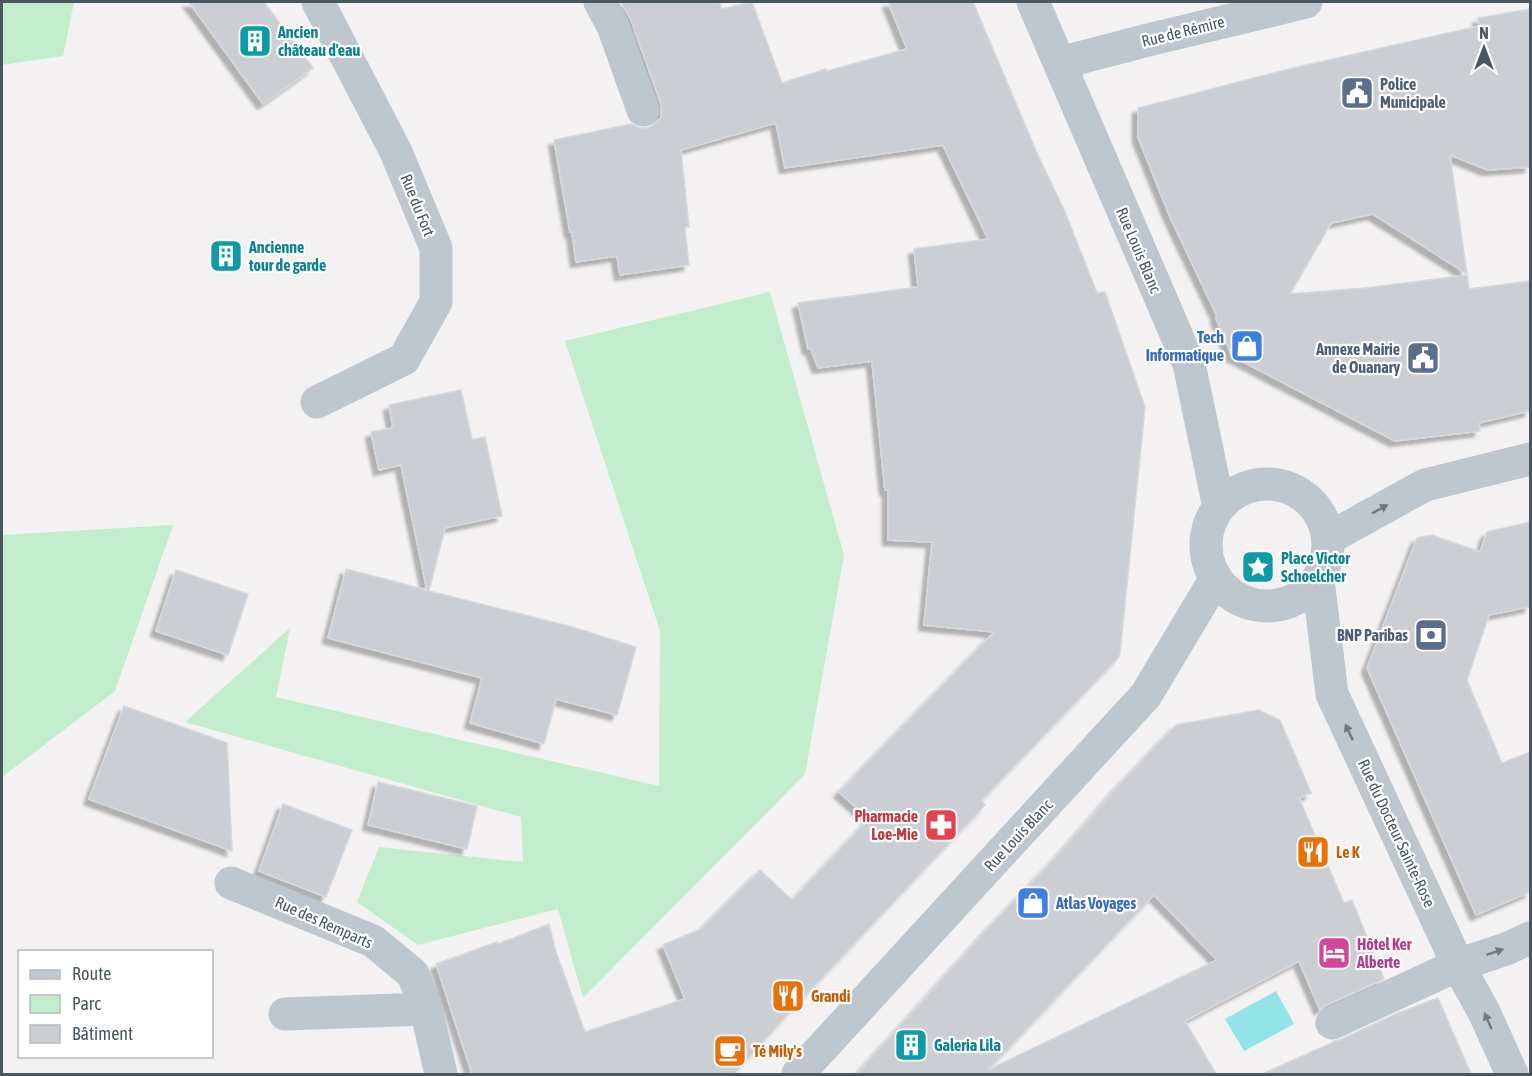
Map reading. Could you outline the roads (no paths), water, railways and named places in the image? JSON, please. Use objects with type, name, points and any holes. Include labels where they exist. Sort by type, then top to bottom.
[{"type":"street","name":"Rue du Fort","points":[[317,402],[405,359],[436,302],[436,248],[396,152],[318,2]]},
{"type":"street","name":"Rue Louis Blanc","points":[[1033,2],[1189,364],[1219,507]]},
{"type":"street","name":"Rue de Rémire","points":[[1060,63],[1306,2]]},
{"type":"street","points":[[607,14],[643,110]]},
{"type":"street","points":[[1329,538],[1425,485],[1530,459]]},
{"type":"street","points":[[1260,484],[1276,484],[1292,488],[1305,497],[1317,508],[1325,522],[1329,538],[1325,567],[1318,580],[1308,591],[1296,600],[1267,606],[1238,599],[1226,590],[1216,579],[1209,565],[1206,550],[1206,535],[1210,520],[1219,507],[1230,496],[1244,488],[1260,484]]},
{"type":"street","name":"Rue Louis Blanc","points":[[798,1074],[1146,695],[1216,579]]},
{"type":"street","name":"Rue du Docteur Sainte-Rose","points":[[1318,580],[1332,694],[1458,965],[1484,1012],[1512,1074]]},
{"type":"street","name":"Rue des Remparts","points":[[231,883],[373,941],[413,974],[426,1009],[441,1074]]},
{"type":"street","points":[[1332,1023],[1458,965],[1506,949],[1530,938]]},
{"type":"street","points":[[285,1014],[426,1009]]},
{"type":"water","points":[[1276,991],[1294,1024],[1244,1051],[1225,1019]]},
{"type":"place","name":"Ancien château d'eau","points":[[255,41]]},
{"type":"place","name":"Police Municipale","points":[[1357,93]]},
{"type":"place","name":"Ancienne tour de garde","points":[[226,256]]},
{"type":"place","name":"Tech Informatique","points":[[1247,346]]},
{"type":"place","name":"Annexe Mairie de Ouanary","points":[[1423,358]]},
{"type":"place","name":"Place Victor Schoelcher","points":[[1258,567]]},
{"type":"place","name":"BNP Paribas","points":[[1431,635]]},
{"type":"place","name":"Pharmacie Loe-Mie","points":[[941,825]]},
{"type":"place","name":"Le K","points":[[1313,852]]},
{"type":"place","name":"Atlas Voyages","points":[[1033,903]]},
{"type":"place","name":"Hôtel Ker Alberte","points":[[1334,953]]},
{"type":"place","name":"Grandi","points":[[788,996]]},
{"type":"place","name":"Galeria Lila","points":[[911,1045]]},
{"type":"place","name":"Té Mily's","points":[[730,1051]]}]
